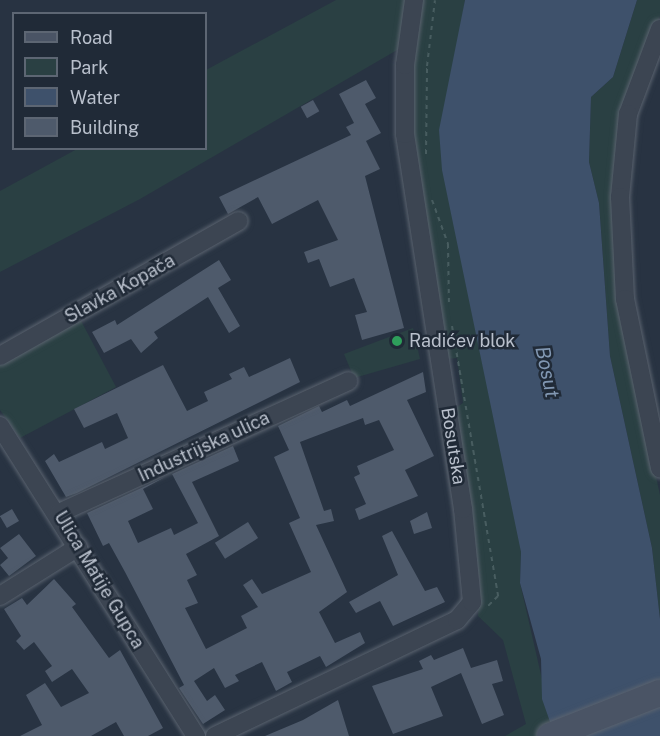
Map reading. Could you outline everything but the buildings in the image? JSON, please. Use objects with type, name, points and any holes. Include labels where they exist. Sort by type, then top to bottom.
[{"type":"main road","points":[[550,736],[660,693]]},
{"type":"street","name":"Bosutska","points":[[414,0],[405,134],[473,584],[468,610]]},
{"type":"street","points":[[660,29],[628,114],[620,197],[625,298],[660,468]]},
{"type":"street","name":"Slavka Kopača","points":[[0,356],[239,221]]},
{"type":"street","name":"Industrijska ulica","points":[[59,513],[348,381]]},
{"type":"street","name":"Ulica Matije Gupca","points":[[0,426],[59,513],[195,736]]},
{"type":"street","points":[[0,596],[78,547]]},
{"type":"street","points":[[215,736],[468,610]]},
{"type":"path","points":[[426,162],[427,66],[435,0]]},
{"type":"path","points":[[429,192],[448,244],[449,314],[498,596],[487,606],[468,610]]},
{"type":"green space","points":[[336,0],[408,0],[404,46],[140,199],[0,272],[0,191],[75,150],[207,150],[207,69]]},
{"type":"green space","points":[[420,0],[465,0],[461,25],[521,552],[520,583],[555,736],[505,736],[526,724],[503,640],[478,616],[480,583],[453,410],[463,403],[457,358],[448,359],[410,108]]},
{"type":"green space","points":[[637,0],[660,0],[660,16],[624,111],[628,345],[660,495],[660,619],[652,548],[610,356],[599,203],[589,162],[591,97],[613,77]]},
{"type":"green space","points":[[79,317],[116,387],[20,438],[0,410],[0,362]]},
{"type":"green space","name":"Radićev blok","points":[[413,328],[420,359],[354,378],[344,354]]},
{"type":"water","name":"Bosut","points":[[465,0],[637,0],[613,77],[591,97],[589,162],[599,203],[610,356],[652,548],[660,619],[660,736],[555,736],[542,699],[541,659],[520,583],[521,552],[442,170],[439,130]]},
{"type":"place","name":"Radićev blok","points":[[397,341]]}]
